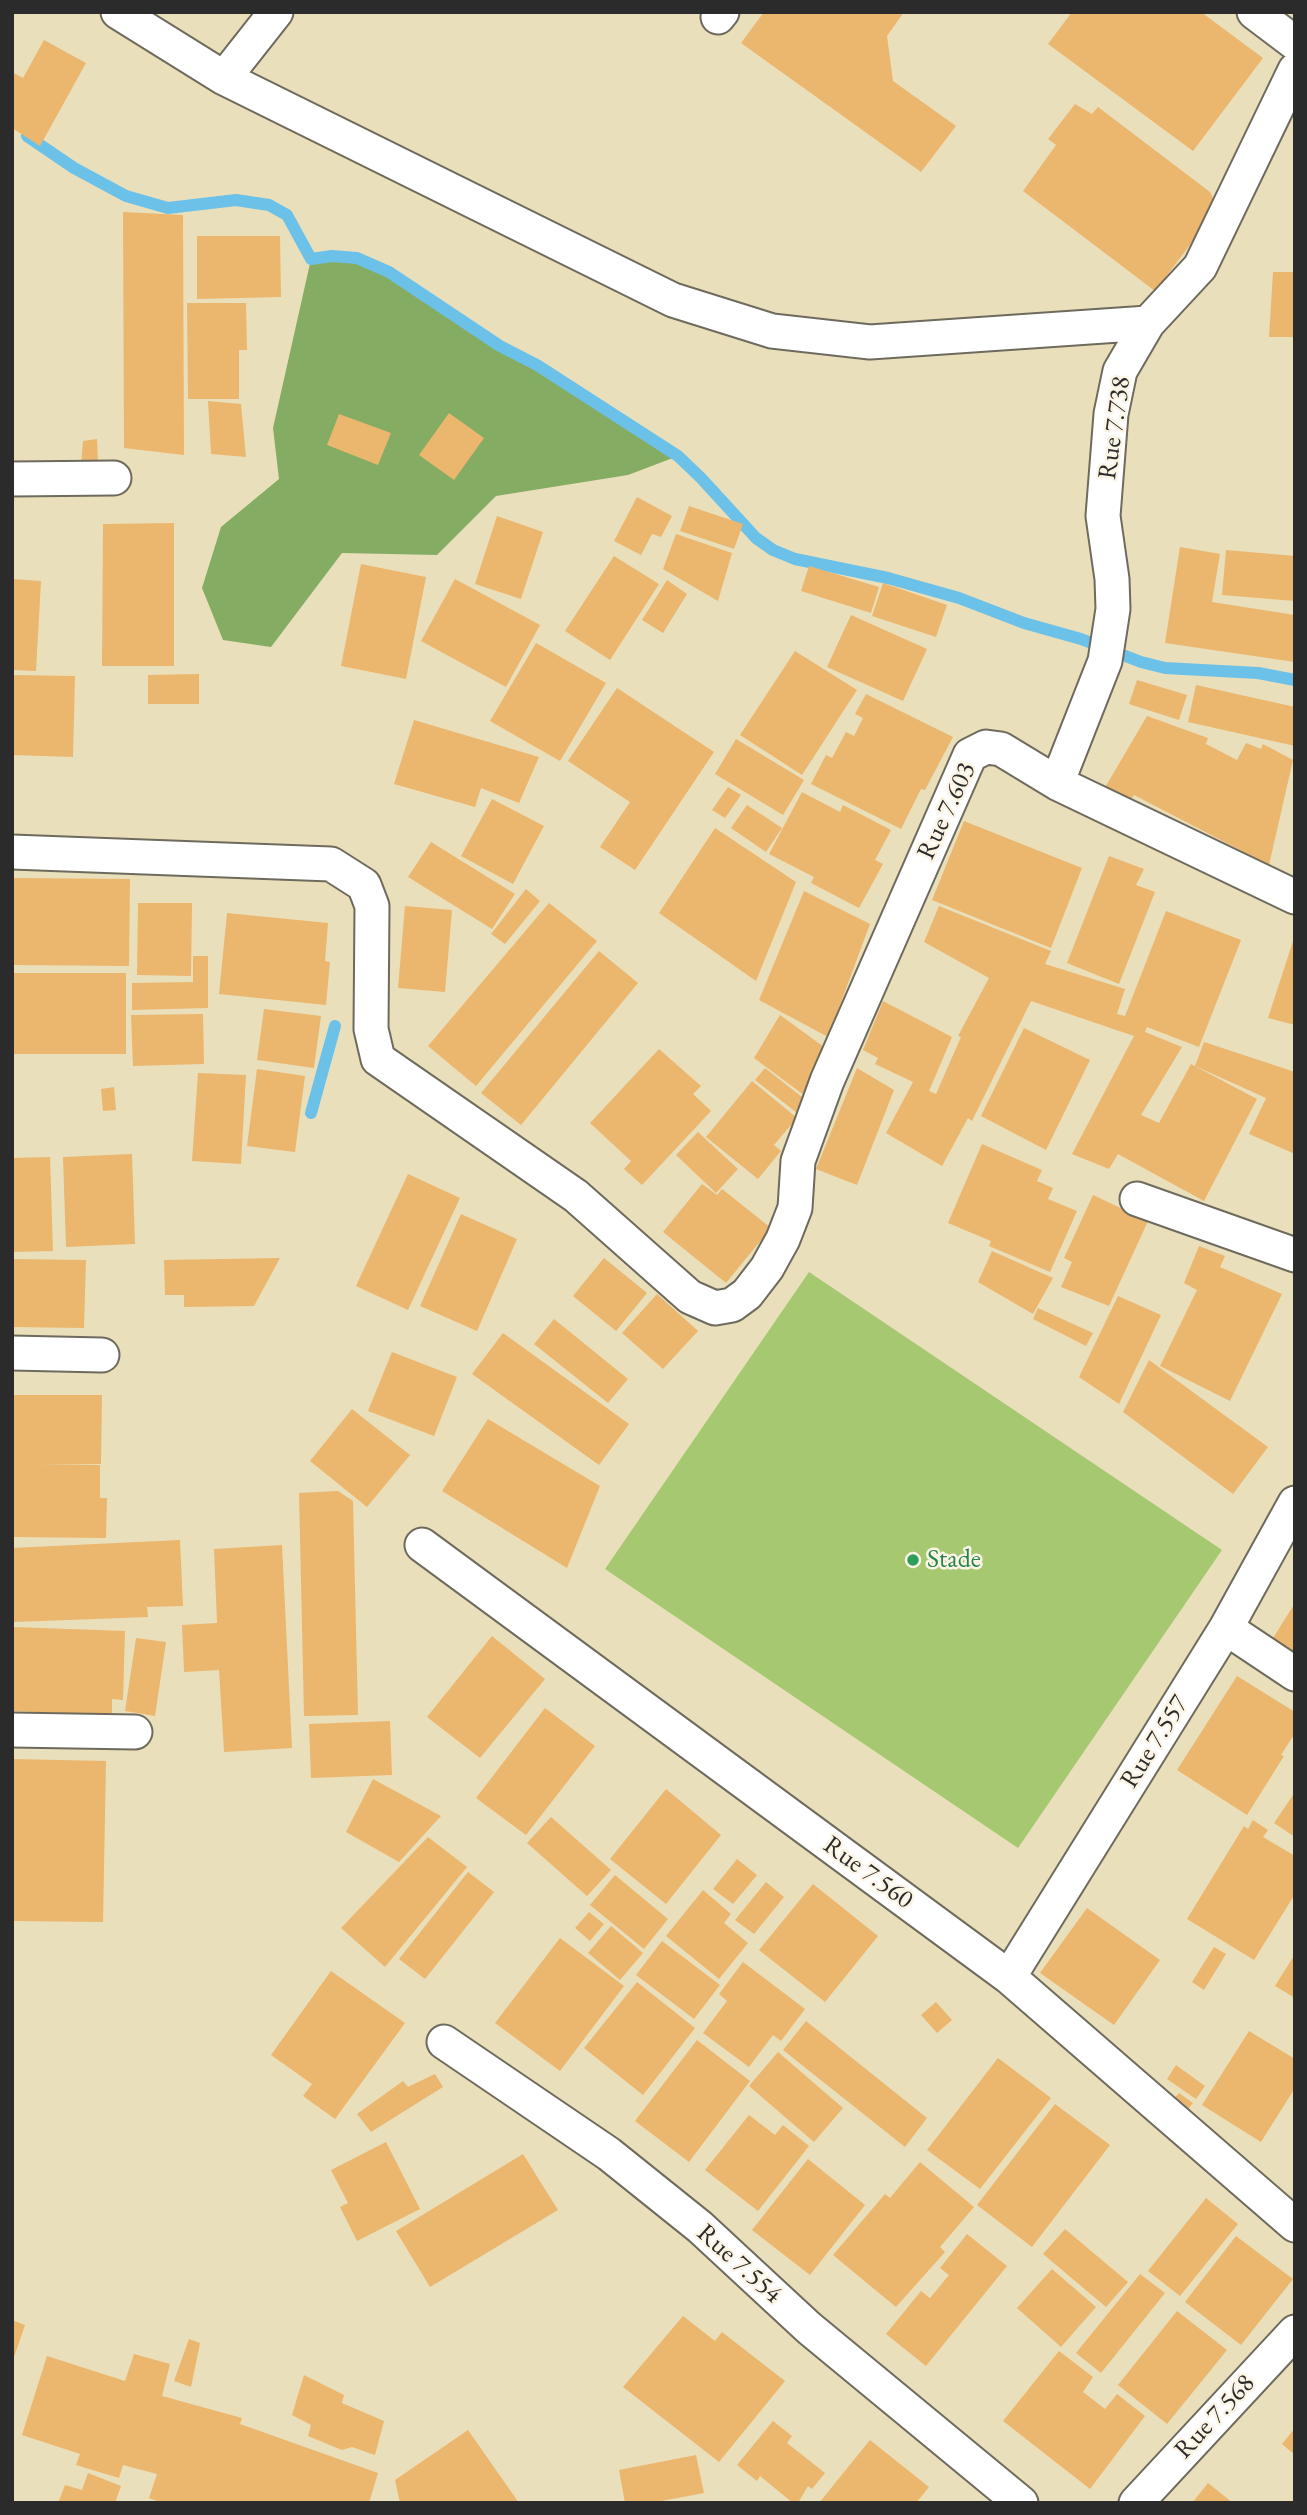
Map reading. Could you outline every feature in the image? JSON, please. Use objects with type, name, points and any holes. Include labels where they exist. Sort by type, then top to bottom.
[{"type":"street","points":[[118,12],[224,78],[673,300],[772,331],[870,342],[1148,323]]},
{"type":"street","points":[[224,78],[276,12]]},
{"type":"street","points":[[1254,12],[1295,43]]},
{"type":"street","name":"Rue 7.738","points":[[1057,783],[1105,661],[1113,609],[1112,579],[1103,516],[1111,414],[1120,371],[1148,323],[1200,267],[1295,70]]},
{"type":"street","points":[[12,479],[114,478]]},
{"type":"street","name":"Rue 7.603","points":[[12,852],[331,864],[364,885],[372,906],[370,1029],[378,1059],[576,1196],[690,1297],[715,1308],[732,1305],[747,1294],[767,1268],[783,1239],[795,1208],[798,1161],[827,1081],[970,755],[986,747],[1001,749],[1057,783],[1295,897]]},
{"type":"street","points":[[1137,1199],[1295,1255]]},
{"type":"street","points":[[12,1353],[102,1355]]},
{"type":"street","name":"Rue 7.557","points":[[1009,1977],[1226,1628],[1295,1503]]},
{"type":"street","name":"Rue 7.560","points":[[422,1545],[1009,1977],[1295,2225]]},
{"type":"street","points":[[1226,1628],[1295,1674]]},
{"type":"street","points":[[12,1730],[135,1732]]},
{"type":"street","name":"Rue 7.554","points":[[444,2042],[609,2154],[700,2227],[809,2328],[1021,2503]]},
{"type":"street","name":"Rue 7.568","points":[[1136,2503],[1295,2332]]},
{"type":"green space","points":[[332,256],[357,258],[389,272],[500,346],[537,365],[678,456],[628,475],[496,496],[437,555],[342,553],[271,647],[223,640],[202,588],[221,527],[279,479],[273,428],[311,259]]},
{"type":"green space","name":"Stade","points":[[809,1272],[1222,1550],[1018,1848],[605,1569]]},
{"type":"building","points":[[764,12],[904,12],[887,36],[893,81],[956,126],[921,172],[741,43]]},
{"type":"building","points":[[1072,12],[1201,12],[1263,58],[1193,151],[1048,44]]},
{"type":"building","points":[[44,40],[86,63],[40,146],[12,128],[12,72],[23,78]]},
{"type":"building","points":[[1075,104],[1092,114],[1098,107],[1210,192],[1218,208],[1155,291],[1023,191],[1056,145],[1048,139]]},
{"type":"building","points":[[123,212],[183,215],[184,455],[124,448]]},
{"type":"building","points":[[197,236],[280,236],[281,297],[197,299]]},
{"type":"building","points":[[1273,272],[1295,272],[1295,337],[1269,337]]},
{"type":"building","points":[[187,303],[246,303],[247,350],[239,350],[239,399],[188,399]]},
{"type":"building","points":[[208,401],[241,404],[246,457],[211,454]]},
{"type":"building","points":[[449,413],[484,438],[454,480],[419,455]]},
{"type":"building","points":[[339,414],[391,433],[378,465],[327,445]]},
{"type":"building","points":[[97,439],[98,464],[81,465],[83,441]]},
{"type":"building","points":[[637,497],[672,516],[661,537],[652,534],[641,555],[614,541]]},
{"type":"building","points":[[689,506],[743,524],[734,549],[680,531]]},
{"type":"building","points":[[497,516],[543,532],[521,599],[475,584]]},
{"type":"building","points":[[174,523],[174,666],[102,666],[103,524]]},
{"type":"building","points":[[676,534],[732,553],[718,601],[663,569]]},
{"type":"building","points":[[1180,547],[1220,554],[1212,602],[1295,615],[1295,662],[1165,643]]},
{"type":"building","points":[[1226,550],[1295,556],[1295,601],[1222,595]]},
{"type":"building","points":[[614,556],[659,584],[610,660],[565,631]]},
{"type":"building","points":[[361,564],[426,577],[406,679],[341,666]]},
{"type":"building","points":[[809,566],[879,587],[871,613],[801,591]]},
{"type":"building","points":[[12,579],[41,581],[36,671],[12,670]]},
{"type":"building","points":[[455,579],[540,625],[506,687],[421,641]]},
{"type":"building","points":[[667,580],[687,594],[663,633],[642,620]]},
{"type":"building","points":[[883,583],[947,605],[936,637],[872,616]]},
{"type":"building","points":[[851,615],[927,649],[903,701],[827,667]]},
{"type":"building","points":[[536,643],[606,683],[560,761],[490,721]]},
{"type":"building","points":[[795,651],[857,690],[802,775],[740,735]]},
{"type":"building","points":[[199,674],[199,704],[148,704],[148,675]]},
{"type":"building","points":[[12,675],[75,676],[73,757],[12,755]]},
{"type":"building","points":[[1137,680],[1187,695],[1179,720],[1129,704]]},
{"type":"building","points":[[1196,685],[1295,707],[1295,746],[1188,722]]},
{"type":"building","points":[[617,688],[714,752],[635,870],[600,847],[630,802],[568,761]]},
{"type":"building","points":[[866,694],[953,737],[925,790],[921,789],[901,829],[811,784],[826,755],[832,758],[846,732],[854,736],[863,718],[855,714]]},
{"type":"building","points":[[1147,716],[1208,738],[1206,744],[1237,760],[1246,743],[1261,749],[1263,744],[1293,760],[1269,865],[1134,795],[1128,805],[1103,791]]},
{"type":"building","points":[[414,720],[539,757],[519,803],[481,788],[475,807],[394,784]]},
{"type":"building","points":[[736,739],[804,780],[783,815],[715,774]]},
{"type":"building","points":[[728,787],[741,795],[725,818],[712,810]]},
{"type":"building","points":[[802,792],[840,812],[843,805],[891,830],[875,860],[883,864],[859,908],[811,883],[814,877],[769,854]]},
{"type":"building","points":[[492,799],[544,826],[513,884],[461,856]]},
{"type":"building","points":[[747,805],[782,828],[766,852],[731,828]]},
{"type":"building","points":[[964,821],[1082,868],[1051,948],[932,900]]},
{"type":"building","points":[[715,828],[796,882],[756,981],[659,913]]},
{"type":"building","points":[[431,842],[515,894],[492,929],[408,877]]},
{"type":"building","points":[[1109,856],[1144,869],[1136,885],[1155,892],[1119,984],[1067,963]]},
{"type":"building","points":[[12,878],[130,879],[129,966],[12,965]]},
{"type":"building","points":[[526,889],[540,901],[505,944],[491,934]]},
{"type":"building","points":[[804,891],[870,924],[828,1037],[759,1000]]},
{"type":"building","points":[[138,903],[192,903],[191,976],[137,975]]},
{"type":"building","points":[[549,903],[597,941],[476,1086],[428,1046]]},
{"type":"building","points":[[405,906],[452,910],[445,992],[398,988]]},
{"type":"building","points":[[939,906],[1051,951],[1045,964],[1125,989],[1117,1014],[1125,1016],[1166,911],[1241,940],[1199,1047],[1147,1027],[1145,1032],[1182,1047],[1141,1115],[1159,1123],[1191,1064],[1257,1099],[1204,1201],[1118,1154],[1109,1169],[1072,1154],[1134,1036],[1031,1001],[972,1121],[968,1118],[942,1166],[886,1133],[913,1082],[875,1064],[878,1058],[863,1050],[883,1001],[952,1037],[929,1091],[936,1094],[961,1037],[958,1036],[989,978],[924,942]]},
{"type":"building","points":[[227,913],[328,923],[325,961],[330,962],[326,1005],[219,994]]},
{"type":"building","points":[[1295,938],[1295,1025],[1268,1018]]},
{"type":"building","points":[[599,951],[638,983],[521,1125],[481,1093]]},
{"type":"building","points":[[193,956],[208,956],[208,1008],[132,1010],[132,983],[193,982]]},
{"type":"building","points":[[12,973],[126,973],[126,1054],[12,1054]]},
{"type":"building","points":[[264,1009],[321,1016],[314,1068],[257,1060]]},
{"type":"building","points":[[203,1014],[204,1064],[133,1066],[131,1015]]},
{"type":"building","points":[[780,1015],[835,1055],[812,1101],[754,1058]]},
{"type":"building","points":[[1024,1028],[1090,1060],[1046,1150],[981,1116]]},
{"type":"building","points":[[1204,1042],[1295,1072],[1295,1154],[1249,1134],[1266,1098],[1195,1066]]},
{"type":"building","points":[[659,1049],[701,1086],[693,1094],[711,1111],[642,1185],[624,1169],[631,1161],[590,1123]]},
{"type":"building","points":[[765,1068],[816,1108],[806,1120],[755,1080]]},
{"type":"building","points":[[857,1068],[894,1090],[857,1185],[816,1169]]},
{"type":"building","points":[[257,1069],[305,1076],[295,1152],[247,1146]]},
{"type":"building","points":[[198,1073],[246,1075],[241,1164],[192,1161]]},
{"type":"building","points":[[752,1081],[797,1118],[774,1145],[781,1151],[758,1179],[706,1137]]},
{"type":"building","points":[[114,1087],[116,1110],[103,1111],[101,1089]]},
{"type":"building","points":[[698,1132],[738,1169],[716,1193],[676,1155]]},
{"type":"building","points":[[982,1144],[1042,1170],[1037,1181],[1053,1188],[1048,1199],[1077,1211],[1050,1272],[989,1246],[991,1241],[948,1223]]},
{"type":"building","points":[[132,1154],[135,1244],[66,1247],[63,1157]]},
{"type":"building","points":[[50,1157],[53,1251],[12,1252],[12,1158]]},
{"type":"building","points":[[408,1174],[460,1198],[408,1310],[356,1286]]},
{"type":"building","points":[[702,1184],[717,1195],[722,1189],[771,1228],[726,1283],[663,1232]]},
{"type":"building","points":[[1093,1195],[1148,1221],[1109,1306],[1061,1287],[1072,1262],[1064,1258]]},
{"type":"building","points":[[461,1214],[517,1239],[477,1331],[420,1306]]},
{"type":"building","points":[[1199,1246],[1225,1256],[1220,1267],[1282,1294],[1230,1401],[1160,1366],[1197,1290],[1184,1283]]},
{"type":"building","points":[[992,1251],[1053,1278],[1033,1314],[978,1282]]},
{"type":"building","points":[[280,1258],[254,1306],[184,1307],[184,1295],[165,1295],[164,1260]]},
{"type":"building","points":[[604,1258],[647,1293],[616,1331],[573,1296]]},
{"type":"building","points":[[12,1259],[86,1260],[84,1328],[12,1327]]},
{"type":"building","points":[[657,1294],[698,1331],[663,1369],[622,1333]]},
{"type":"building","points":[[1118,1296],[1161,1315],[1119,1404],[1079,1377]]},
{"type":"building","points":[[1038,1308],[1093,1333],[1086,1346],[1033,1319]]},
{"type":"building","points":[[554,1319],[628,1379],[608,1403],[534,1344]]},
{"type":"building","points":[[503,1333],[629,1424],[599,1465],[472,1374]]},
{"type":"building","points":[[392,1352],[457,1377],[434,1436],[368,1411]]},
{"type":"building","points":[[1149,1360],[1268,1447],[1233,1494],[1123,1412]]},
{"type":"building","points":[[12,1395],[102,1395],[101,1464],[39,1465],[100,1465],[100,1498],[107,1498],[106,1538],[12,1537]]},
{"type":"building","points":[[352,1409],[410,1455],[367,1507],[310,1461]]},
{"type":"building","points":[[488,1419],[600,1486],[567,1568],[442,1491]]},
{"type":"building","points":[[338,1491],[353,1501],[358,1715],[304,1716],[299,1493]]},
{"type":"building","points":[[180,1540],[183,1606],[147,1607],[148,1617],[14,1622],[12,1548]]},
{"type":"building","points":[[282,1545],[292,1748],[224,1752],[219,1670],[184,1672],[182,1625],[217,1623],[214,1549]]},
{"type":"building","points":[[1295,1603],[1295,1659],[1270,1643]]},
{"type":"building","points":[[12,1627],[125,1631],[123,1700],[112,1699],[112,1715],[12,1711]]},
{"type":"building","points":[[492,1636],[545,1679],[480,1758],[427,1717]]},
{"type":"building","points":[[136,1638],[166,1642],[155,1716],[125,1711]]},
{"type":"building","points":[[1237,1676],[1295,1712],[1295,1733],[1281,1755],[1284,1756],[1247,1815],[1177,1770]]},
{"type":"building","points":[[545,1708],[595,1746],[526,1835],[476,1798]]},
{"type":"building","points":[[390,1721],[392,1775],[311,1778],[309,1724]]},
{"type":"building","points":[[12,1759],[106,1761],[103,1922],[12,1921]]},
{"type":"building","points":[[373,1779],[441,1816],[399,1862],[346,1832]]},
{"type":"building","points":[[666,1789],[721,1835],[666,1904],[610,1859]]},
{"type":"building","points":[[1295,1792],[1295,1837],[1274,1823]]},
{"type":"building","points":[[551,1817],[611,1870],[587,1896],[527,1843]]},
{"type":"building","points":[[1253,1820],[1268,1830],[1263,1837],[1295,1856],[1295,1894],[1254,1960],[1187,1919],[1244,1826],[1248,1829]]},
{"type":"building","points":[[428,1837],[467,1867],[385,1967],[341,1928]]},
{"type":"building","points":[[737,1859],[757,1875],[733,1904],[713,1889]]},
{"type":"building","points":[[468,1872],[494,1892],[425,1979],[399,1959]]},
{"type":"building","points":[[615,1875],[668,1919],[644,1949],[590,1905]]},
{"type":"building","points":[[766,1882],[784,1897],[754,1934],[735,1920]]},
{"type":"building","points":[[813,1884],[878,1936],[825,2002],[759,1950]]},
{"type":"building","points":[[703,1890],[731,1914],[724,1923],[748,1943],[719,1979],[666,1936]]},
{"type":"building","points":[[1087,1908],[1160,1960],[1114,2025],[1040,1973]]},
{"type":"building","points":[[589,1912],[604,1924],[590,1941],[575,1928]]},
{"type":"building","points":[[611,1926],[643,1953],[620,1980],[588,1953]]},
{"type":"building","points":[[560,1938],[624,1986],[560,2071],[495,2023]]},
{"type":"building","points":[[662,1941],[720,1985],[694,2019],[636,1975]]},
{"type":"building","points":[[1214,1947],[1226,1954],[1204,1990],[1192,1982]]},
{"type":"building","points":[[1295,1954],[1295,1998],[1275,1986]]},
{"type":"building","points":[[743,1962],[805,2009],[781,2041],[773,2035],[749,2067],[703,2033],[727,2001],[719,1994]]},
{"type":"building","points":[[331,1971],[405,2023],[335,2119],[303,2096],[312,2084],[271,2055]]},
{"type":"building","points":[[637,1982],[695,2028],[643,2095],[584,2048]]},
{"type":"building","points":[[936,2002],[952,2020],[937,2033],[921,2015]]},
{"type":"building","points":[[806,2021],[927,2118],[905,2147],[783,2050]]},
{"type":"building","points":[[1249,2031],[1295,2059],[1295,2088],[1261,2142],[1202,2105]]},
{"type":"building","points":[[697,2040],[750,2081],[689,2162],[635,2121]]},
{"type":"building","points":[[778,2052],[843,2108],[814,2142],[749,2086]]},
{"type":"building","points":[[998,2058],[1051,2098],[980,2189],[927,2150]]},
{"type":"building","points":[[1176,2065],[1205,2086],[1196,2099],[1167,2079]]},
{"type":"building","points":[[435,2074],[443,2087],[371,2132],[357,2114],[403,2081],[408,2087]]},
{"type":"building","points":[[1179,2093],[1193,2103],[1185,2113],[1171,2102]]},
{"type":"building","points":[[1055,2104],[1110,2145],[1032,2247],[977,2205]]},
{"type":"building","points":[[749,2115],[775,2135],[783,2125],[809,2146],[758,2211],[705,2170]]},
{"type":"building","points":[[386,2142],[420,2209],[357,2241],[340,2207],[348,2203],[331,2170]]},
{"type":"building","points":[[523,2154],[558,2210],[430,2287],[396,2231]]},
{"type":"building","points":[[808,2159],[865,2205],[810,2275],[752,2230]]},
{"type":"building","points":[[920,2162],[974,2207],[940,2247],[945,2252],[896,2307],[833,2255],[885,2194],[890,2198]]},
{"type":"building","points":[[1206,2198],[1238,2224],[1180,2296],[1148,2271]]},
{"type":"building","points":[[1065,2229],[1128,2282],[1106,2307],[1043,2254]]},
{"type":"building","points":[[967,2234],[1007,2266],[926,2366],[886,2334],[921,2291],[930,2298],[949,2275],[940,2268]]},
{"type":"building","points":[[1236,2236],[1293,2279],[1241,2345],[1185,2302]]},
{"type":"building","points":[[1052,2269],[1096,2307],[1061,2347],[1017,2308]]},
{"type":"building","points":[[1140,2274],[1165,2293],[1101,2373],[1076,2353]]},
{"type":"building","points":[[1177,2311],[1227,2350],[1167,2424],[1118,2385]]},
{"type":"building","points":[[683,2316],[715,2341],[722,2332],[785,2381],[719,2462],[623,2387]]},
{"type":"building","points":[[12,2320],[25,2325],[13,2360],[12,2360]]},
{"type":"building","points":[[189,2339],[200,2343],[191,2387],[174,2381]]},
{"type":"building","points":[[1059,2351],[1093,2377],[1083,2392],[1105,2409],[1117,2394],[1145,2416],[1090,2489],[1003,2421]]},
{"type":"building","points":[[134,2354],[170,2364],[162,2396],[242,2418],[240,2424],[378,2473],[369,2503],[162,2503],[149,2498],[157,2474],[123,2465],[119,2478],[76,2465],[80,2454],[22,2435],[47,2356],[125,2381]]},
{"type":"building","points":[[304,2375],[344,2395],[342,2403],[384,2421],[375,2455],[352,2447],[342,2450],[308,2436],[311,2425],[292,2415]]},
{"type":"building","points":[[773,2421],[792,2436],[787,2443],[825,2473],[812,2489],[808,2486],[798,2503],[793,2503],[760,2476],[757,2481],[737,2465]]},
{"type":"building","points":[[1295,2428],[1295,2455],[1282,2444]]},
{"type":"building","points":[[468,2430],[519,2503],[400,2503],[395,2480]]},
{"type":"building","points":[[870,2440],[929,2487],[916,2503],[819,2503]]},
{"type":"building","points":[[696,2455],[704,2493],[651,2503],[625,2503],[619,2470]]},
{"type":"building","points":[[88,2473],[121,2486],[115,2503],[58,2503],[65,2485],[82,2490]]},
{"type":"building","points":[[1208,2483],[1233,2503],[1192,2503]]},
{"type":"waterway","points":[[27,136],[74,168],[126,196],[168,208],[236,200],[269,205],[287,215],[311,259],[332,256],[357,258],[389,272],[500,346],[537,365],[678,456],[756,538],[773,550],[795,559],[888,578],[959,598],[1024,623],[1165,668],[1258,673],[1295,680]]},
{"type":"waterway","points":[[311,1113],[335,1026]]},
{"type":"place","name":"Stade","points":[[913,1560]]}]
